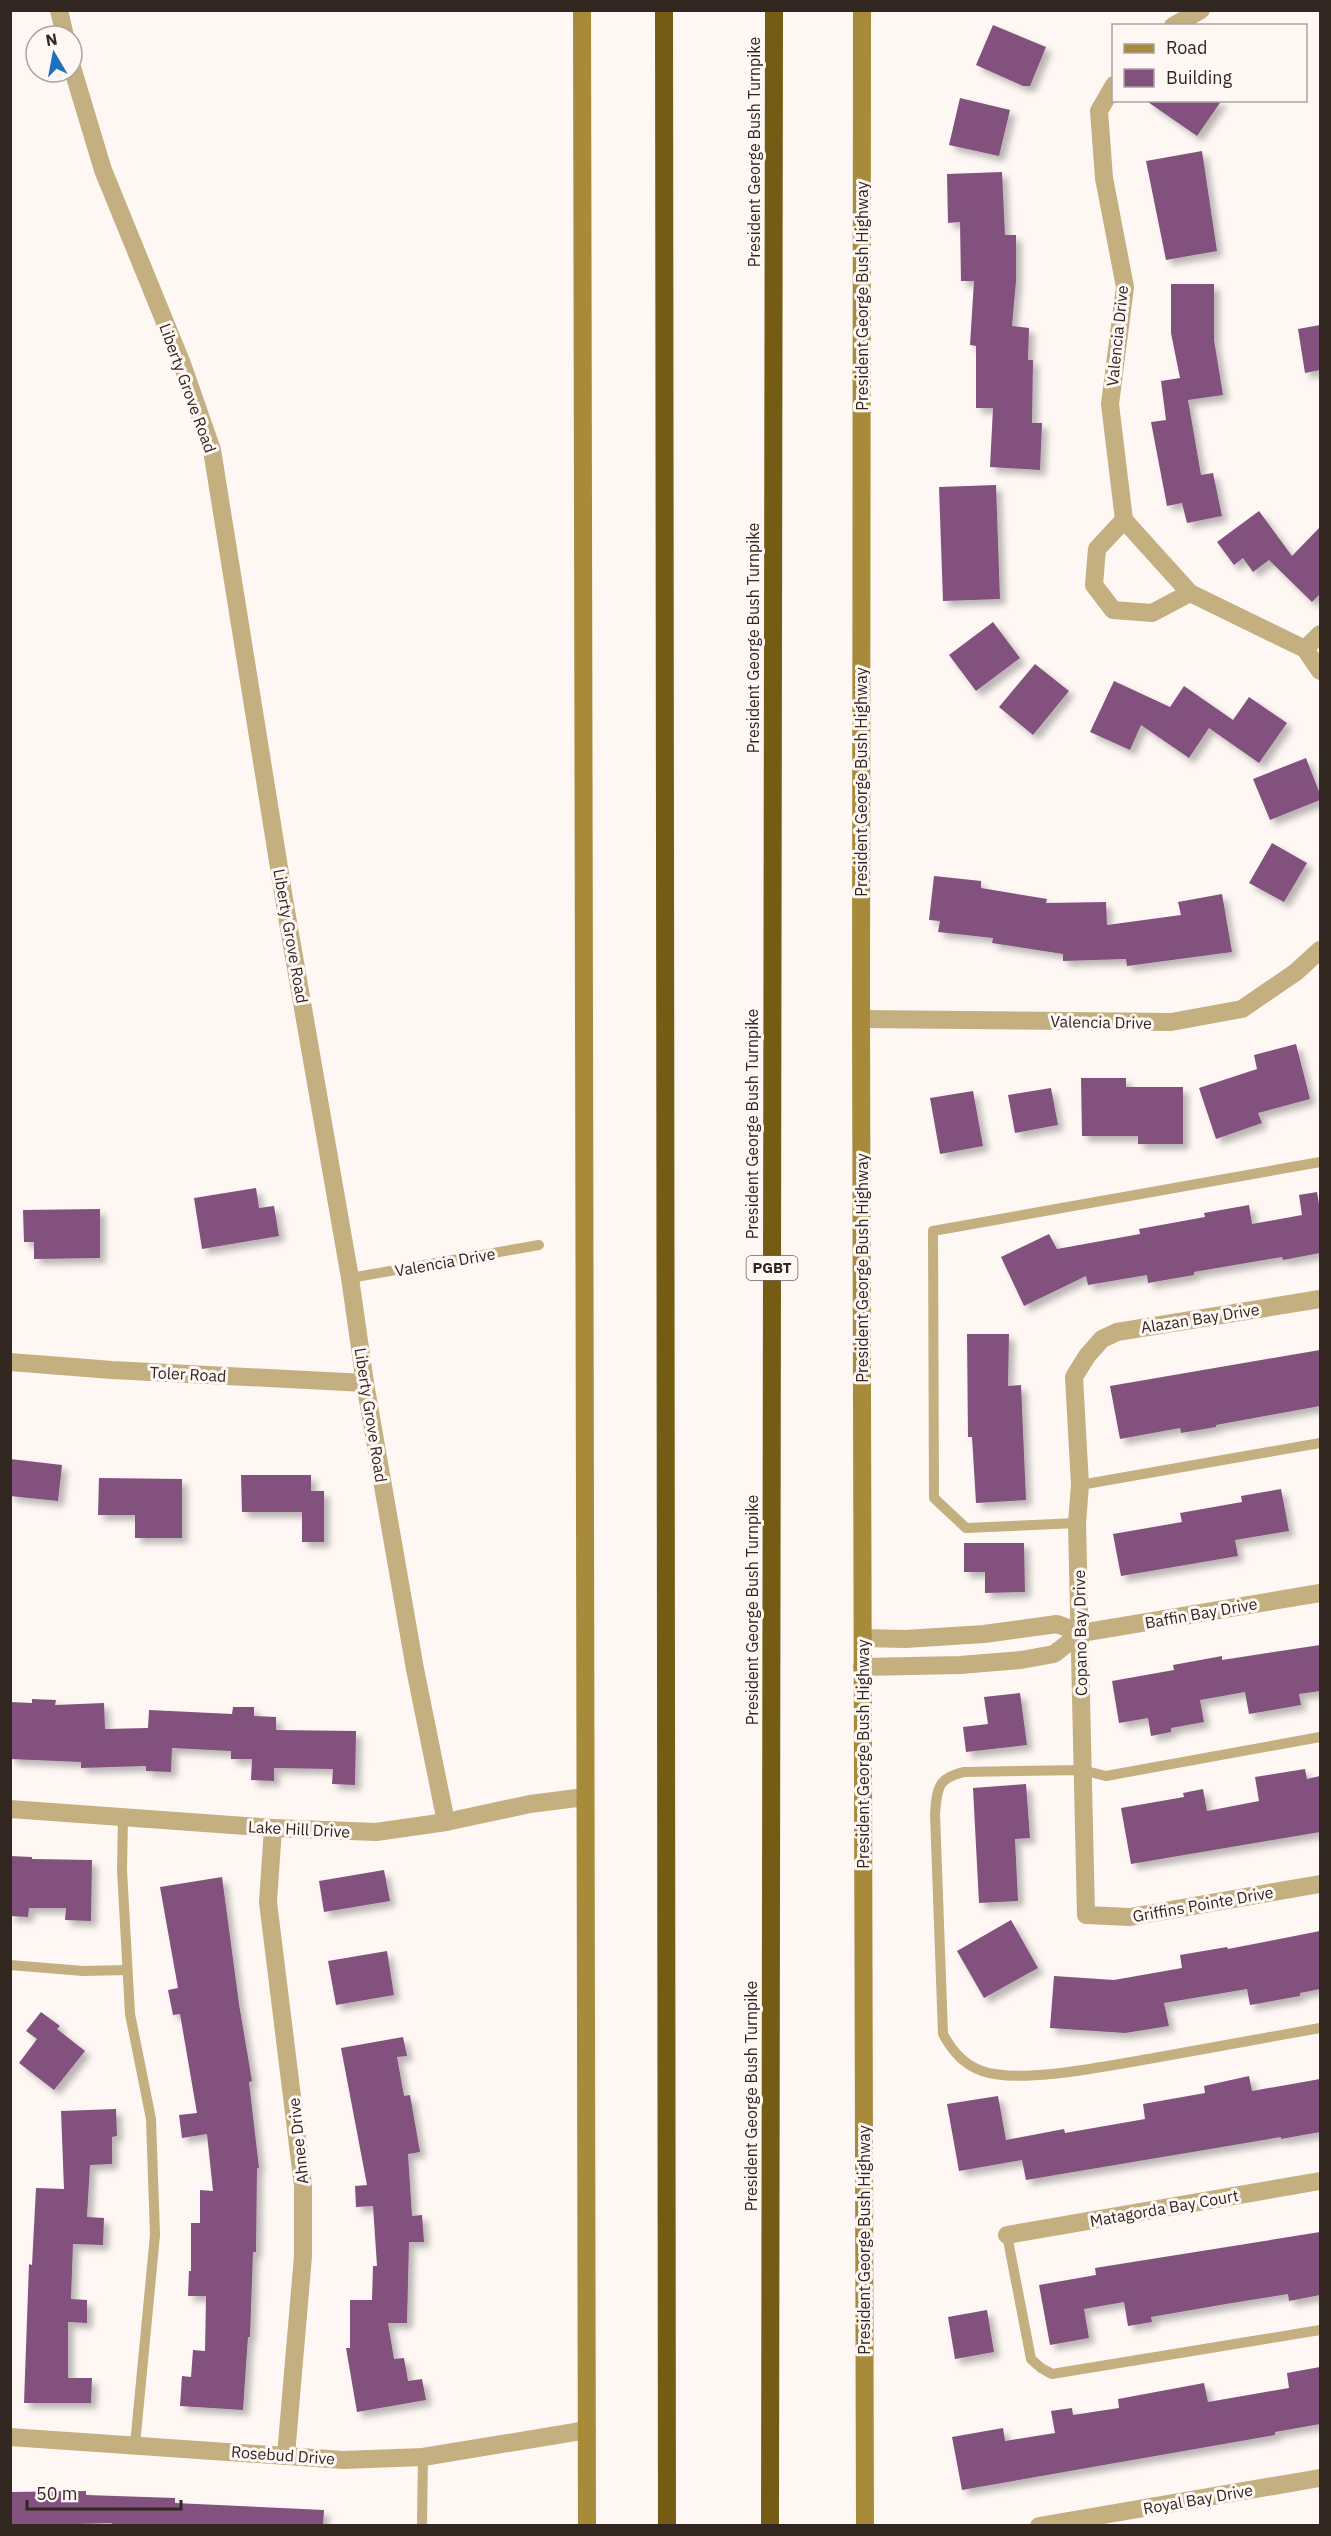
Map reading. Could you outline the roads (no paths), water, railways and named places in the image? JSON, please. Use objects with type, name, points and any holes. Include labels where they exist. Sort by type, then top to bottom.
[{"type":"highway","points":[[664,10],[667,2526]]},
{"type":"highway","name":"President George Bush Turnpike","points":[[770,2526],[774,10]]},
{"type":"main road","points":[[582,10],[587,2526]]},
{"type":"main road","name":"President George Bush Highway","points":[[862,10],[861,1019],[865,2526]]},
{"type":"street","points":[[1176,24],[1201,10]]},
{"type":"street","name":"Liberty Grove Road","points":[[77,84],[103,170],[182,364],[212,450],[284,893],[350,1278],[365,1383],[415,1670],[446,1822]]},
{"type":"street","name":"Valencia Drive","points":[[1112,87],[1099,111],[1104,178],[1125,287],[1110,404],[1124,520]]},
{"type":"street","points":[[1190,593],[1152,613],[1113,610],[1094,585],[1097,549],[1124,520],[1190,593],[1305,649],[1320,671]]},
{"type":"street","points":[[1305,649],[1320,634]]},
{"type":"street","name":"Valencia Drive","points":[[861,1019],[1171,1022],[1242,1009],[1296,972],[1320,950]]},
{"type":"street","name":"Alazan Bay Drive","points":[[1087,1356],[1102,1339],[1118,1332],[1320,1299]]},
{"type":"street","name":"Copano Bay Drive","points":[[1086,1915],[1077,1523],[1080,1485],[1074,1377],[1087,1356]]},
{"type":"street","name":"Toler Road","points":[[10,1362],[112,1370],[365,1383]]},
{"type":"street","name":"Baffin Bay Drive","points":[[862,1667],[960,1665],[1021,1660],[1054,1654],[1081,1633],[1320,1593]]},
{"type":"street","name":"Baffin Bay Drive","points":[[863,1638],[905,1639],[984,1634],[1057,1624],[1081,1633]]},
{"type":"street","name":"Lake Hill Drive","points":[[10,1809],[273,1828],[376,1832],[446,1822],[530,1804],[585,1797]]},
{"type":"street","name":"Ahnee Drive","points":[[273,1828],[268,1902],[303,2186],[303,2256],[286,2455]]},
{"type":"street","name":"Griffins Pointe Drive","points":[[1086,1915],[1130,1917],[1320,1884]]},
{"type":"street","name":"Matagorda Bay Court","points":[[1007,2235],[1320,2181]]},
{"type":"street","name":"Rosebud Drive","points":[[10,2436],[344,2460],[423,2457],[587,2430]]},
{"type":"street","name":"Royal Bay Drive","points":[[1040,2526],[1320,2478]]},
{"type":"lane","points":[[1077,1523],[966,1528],[934,1498],[933,1231],[1320,1162]]},
{"type":"lane","name":"Valencia Drive","points":[[350,1278],[539,1245]]},
{"type":"lane","points":[[1080,1485],[1320,1443]]},
{"type":"lane","points":[[1320,1737],[1106,1776],[1082,1770],[964,1772],[949,1775],[937,1790],[935,1814],[941,2018],[943,2034],[950,2047],[962,2060],[984,2072],[1027,2076],[1094,2068],[1320,2028]]},
{"type":"lane","points":[[123,1817],[122,1870],[130,2014],[151,2119],[155,2235],[135,2445]]},
{"type":"lane","points":[[10,1965],[83,1971],[127,1970]]},
{"type":"lane","points":[[1007,2235],[1031,2358],[1041,2368],[1052,2374],[1320,2330]]},
{"type":"lane","points":[[422,2526],[423,2457]]}]
